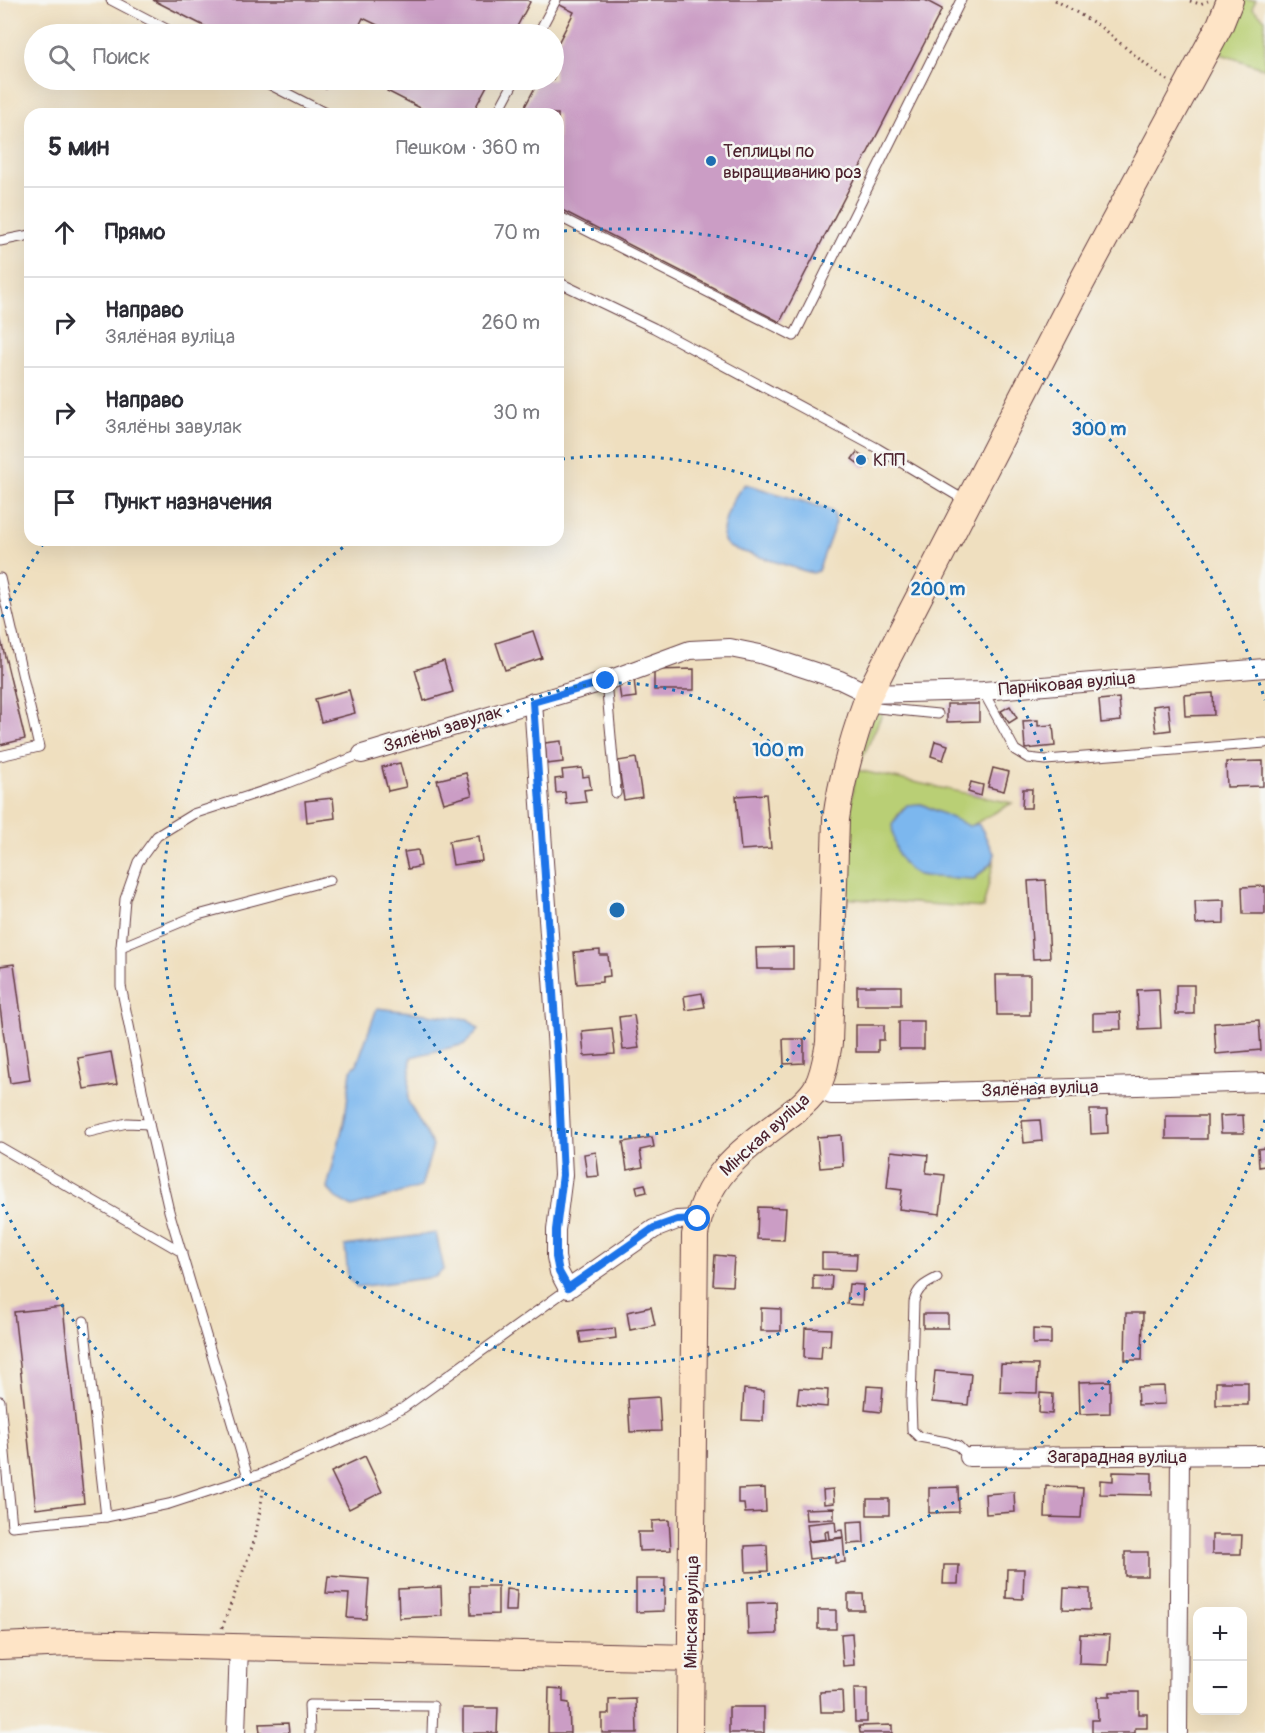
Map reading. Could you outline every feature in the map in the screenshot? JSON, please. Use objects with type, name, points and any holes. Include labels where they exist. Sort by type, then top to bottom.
[{"type":"street","name":"Мінская вуліца","points":[[690,1733],[695,1235],[703,1202],[712,1184],[728,1166],[764,1133],[796,1109],[816,1089],[826,1062],[829,1043],[836,819],[840,785],[864,706],[968,503],[1220,25],[1230,0]]},
{"type":"street","name":"Зялёны завулак","points":[[362,754],[606,681],[690,650],[729,648],[760,654],[840,680],[864,706]]},
{"type":"street","name":"Парніковая вуліца","points":[[864,706],[982,691],[1265,668]]},
{"type":"street","points":[[533,702],[557,1038],[563,1164],[556,1230],[556,1257],[559,1272],[568,1288],[654,1228],[677,1220],[698,1219]]},
{"type":"street","name":"Зялёная вуліца","points":[[816,1089],[831,1095],[843,1095],[1265,1082]]},
{"type":"street","name":"Загарадная вуліца","points":[[969,1457],[1265,1455]]},
{"type":"street","points":[[1178,1733],[1180,1457]]},
{"type":"street","points":[[0,1646],[71,1643],[692,1658]]},
{"type":"street","points":[[236,1733],[239,1647]]},
{"type":"lane","points":[[111,0],[157,24]]},
{"type":"lane","points":[[543,24],[556,0]]},
{"type":"lane","points":[[564,219],[794,336],[961,0]]},
{"type":"lane","points":[[280,90],[314,108]]},
{"type":"lane","points":[[500,108],[510,90]]},
{"type":"lane","points":[[0,241],[24,236]]},
{"type":"lane","points":[[564,285],[674,339],[877,448],[968,503]]},
{"type":"lane","points":[[0,578],[39,747],[0,756]]},
{"type":"lane","points":[[606,681],[616,793]]},
{"type":"lane","points":[[982,691],[1015,750],[1028,758],[1046,760],[1265,743]]},
{"type":"lane","points":[[864,706],[938,714]]},
{"type":"lane","points":[[248,1477],[170,1211],[149,1125],[121,986],[125,899],[138,862],[157,836],[193,814],[285,784],[362,754]]},
{"type":"lane","points":[[121,947],[198,915],[330,880]]},
{"type":"lane","points":[[89,1132],[127,1123],[149,1125]]},
{"type":"lane","points":[[0,1147],[182,1252]]},
{"type":"lane","points":[[937,1278],[923,1284],[916,1293],[914,1302],[912,1430],[919,1437],[958,1446],[969,1457]]},
{"type":"lane","points":[[0,1401],[12,1526],[106,1517],[169,1504],[261,1474],[359,1431],[403,1408],[568,1288]]},
{"type":"lane","points":[[84,1320],[106,1517]]},
{"type":"lane","points":[[310,1733],[309,1705],[433,1706],[432,1733]]},
{"type":"path","points":[[1055,0],[1098,25],[1154,71],[1184,91]]},
{"type":"path","points":[[1191,1],[1200,4],[1210,0]]},
{"type":"path","points":[[212,1646],[225,1621],[255,1539],[264,1487],[261,1474]]},
{"type":"green space","points":[[1238,0],[1256,0],[1252,8],[1265,19],[1265,69],[1215,52]]},
{"type":"green space","points":[[889,699],[857,770],[1012,803],[969,827],[922,804],[908,805],[902,809],[892,824],[917,875],[975,879],[994,861],[983,908],[842,898],[850,809],[858,757],[878,703]]},
{"type":"water","points":[[745,484],[831,510],[836,522],[818,571],[808,572],[731,548],[726,543],[723,539],[723,531],[727,516],[737,494]]},
{"type":"water","points":[[921,804],[969,826],[978,824],[981,827],[995,854],[993,861],[974,879],[920,875],[905,865],[895,845],[892,824],[907,805]]},
{"type":"water","points":[[377,1008],[468,1019],[479,1029],[465,1044],[411,1057],[408,1101],[433,1146],[421,1187],[352,1207],[336,1198],[327,1188],[345,1118],[351,1070],[357,1064]]},
{"type":"water","points":[[436,1233],[444,1269],[435,1277],[357,1287],[348,1277],[345,1246]]},
{"type":"building","points":[[153,0],[527,0],[530,2],[518,24],[375,24],[363,18],[360,24],[200,24]]},
{"type":"building","name":"Теплицы по выращиванию роз","points":[[550,0],[925,0],[942,9],[780,322],[564,211],[564,108],[524,108],[534,90],[564,90],[564,32],[574,12]]},
{"type":"building","points":[[485,90],[475,108],[420,108],[387,91]]},
{"type":"building","name":"КПП","points":[[857,452],[869,460],[864,468],[852,459]]},
{"type":"building","points":[[533,631],[542,658],[505,670],[496,643]]},
{"type":"building","points":[[0,636],[25,739],[0,745]]},
{"type":"building","points":[[444,661],[453,692],[424,701],[415,670]]},
{"type":"building","points":[[694,669],[694,690],[654,690],[654,670]]},
{"type":"building","points":[[634,679],[636,697],[621,699],[618,681]]},
{"type":"building","points":[[349,690],[355,713],[321,722],[315,699]]},
{"type":"building","points":[[1213,693],[1214,715],[1185,716],[1184,695]]},
{"type":"building","points":[[1119,698],[1121,721],[1101,723],[1099,700]]},
{"type":"building","points":[[947,704],[979,704],[979,721],[947,722]]},
{"type":"building","points":[[1168,704],[1171,730],[1156,732],[1153,706]]},
{"type":"building","points":[[1010,706],[1017,718],[1009,723],[1001,711]]},
{"type":"building","points":[[1038,720],[1038,726],[1053,725],[1055,746],[1025,749],[1023,721]]},
{"type":"building","points":[[561,741],[563,762],[547,764],[545,743]]},
{"type":"building","points":[[935,741],[948,745],[943,760],[931,756]]},
{"type":"building","points":[[636,758],[642,797],[624,800],[618,761]]},
{"type":"building","points":[[1263,761],[1263,786],[1227,787],[1226,762]]},
{"type":"building","points":[[400,763],[406,787],[388,791],[382,767]]},
{"type":"building","points":[[582,768],[583,777],[589,776],[591,789],[584,790],[586,802],[566,804],[565,792],[556,793],[555,779],[563,778],[562,770]]},
{"type":"building","points":[[993,768],[1009,772],[1004,791],[988,787]]},
{"type":"building","points":[[466,773],[472,795],[444,803],[437,780]]},
{"type":"building","points":[[971,782],[983,785],[981,796],[968,792]]},
{"type":"building","points":[[1023,789],[1032,789],[1031,808],[1022,808]]},
{"type":"building","points":[[766,794],[771,848],[741,850],[736,796]]},
{"type":"building","points":[[333,798],[335,818],[307,822],[305,801]]},
{"type":"building","points":[[479,836],[482,861],[453,865],[449,841]]},
{"type":"building","points":[[418,850],[421,866],[408,869],[404,852]]},
{"type":"building","points":[[1046,880],[1050,958],[1033,959],[1028,881]]},
{"type":"building","points":[[1265,886],[1265,914],[1243,914],[1242,887]]},
{"type":"building","points":[[1224,900],[1224,923],[1196,924],[1195,901]]},
{"type":"building","points":[[793,947],[793,969],[757,969],[756,948]]},
{"type":"building","points":[[600,950],[600,955],[608,955],[610,976],[602,977],[602,982],[577,984],[574,952]]},
{"type":"building","points":[[14,964],[30,1080],[10,1083],[0,1007],[0,966]]},
{"type":"building","points":[[996,975],[1030,975],[1030,1015],[997,1015]]},
{"type":"building","points":[[1176,985],[1194,985],[1194,1014],[1176,1014]]},
{"type":"building","points":[[857,986],[901,986],[901,1005],[857,1005]]},
{"type":"building","points":[[1159,989],[1161,1028],[1139,1029],[1137,990]]},
{"type":"building","points":[[702,993],[705,1007],[686,1010],[684,996]]},
{"type":"building","points":[[1120,1012],[1121,1029],[1093,1030],[1093,1013]]},
{"type":"building","points":[[634,1015],[639,1048],[623,1050],[619,1017]]},
{"type":"building","points":[[1259,1020],[1261,1050],[1216,1054],[1214,1023]]},
{"type":"building","points":[[899,1021],[924,1021],[924,1049],[899,1049]]},
{"type":"building","points":[[856,1025],[884,1025],[884,1040],[878,1040],[878,1052],[856,1052]]},
{"type":"building","points":[[612,1028],[615,1054],[584,1056],[582,1031]]},
{"type":"building","points":[[783,1039],[804,1039],[804,1063],[784,1064]]},
{"type":"building","points":[[111,1052],[117,1084],[84,1089],[78,1058]]},
{"type":"building","points":[[1090,1110],[1107,1110],[1108,1133],[1091,1134]]},
{"type":"building","points":[[1243,1115],[1244,1133],[1221,1133],[1220,1116]]},
{"type":"building","points":[[1166,1116],[1207,1116],[1207,1139],[1166,1139]]},
{"type":"building","points":[[1040,1120],[1042,1141],[1024,1143],[1022,1121]]},
{"type":"building","points":[[841,1135],[843,1166],[820,1168],[817,1137]]},
{"type":"building","points":[[652,1137],[654,1147],[640,1150],[643,1167],[627,1170],[623,1142]]},
{"type":"building","points":[[1265,1148],[1265,1166],[1259,1167],[1258,1149]]},
{"type":"building","points":[[891,1151],[928,1155],[926,1173],[945,1175],[940,1214],[899,1209],[902,1190],[887,1188]]},
{"type":"building","points":[[596,1152],[599,1176],[587,1177],[584,1154]]},
{"type":"building","points":[[645,1184],[647,1192],[638,1194],[636,1186]]},
{"type":"building","points":[[758,1207],[786,1208],[784,1240],[757,1239]]},
{"type":"building","points":[[822,1253],[857,1254],[856,1270],[822,1269]]},
{"type":"building","points":[[715,1255],[734,1257],[732,1286],[713,1285]]},
{"type":"building","points":[[813,1275],[832,1276],[831,1290],[813,1290]]},
{"type":"building","points":[[849,1284],[863,1285],[862,1305],[847,1304]]},
{"type":"building","points":[[63,1307],[84,1503],[36,1509],[14,1312]]},
{"type":"building","points":[[651,1307],[655,1325],[630,1330],[627,1312]]},
{"type":"building","points":[[761,1308],[781,1309],[781,1331],[761,1331]]},
{"type":"building","points":[[1126,1313],[1143,1313],[1142,1360],[1125,1360]]},
{"type":"building","points":[[923,1314],[948,1314],[948,1328],[923,1328]]},
{"type":"building","points":[[615,1328],[616,1338],[581,1343],[579,1332]]},
{"type":"building","points":[[805,1328],[831,1329],[830,1346],[822,1345],[821,1359],[804,1358]]},
{"type":"building","points":[[1033,1329],[1051,1330],[1051,1344],[1033,1344]]},
{"type":"building","points":[[1001,1364],[1038,1365],[1037,1393],[1000,1392]]},
{"type":"building","points":[[935,1371],[971,1374],[968,1405],[932,1402]]},
{"type":"building","points":[[1110,1381],[1110,1413],[1080,1414],[1079,1382]]},
{"type":"building","points":[[1216,1382],[1248,1382],[1248,1405],[1216,1405]]},
{"type":"building","points":[[867,1386],[883,1387],[881,1412],[865,1410]]},
{"type":"building","points":[[1164,1386],[1165,1404],[1138,1405],[1137,1387]]},
{"type":"building","points":[[799,1388],[828,1390],[827,1407],[797,1404]]},
{"type":"building","points":[[744,1389],[764,1391],[763,1421],[742,1420]]},
{"type":"building","points":[[1040,1393],[1053,1394],[1052,1414],[1039,1413]]},
{"type":"building","points":[[659,1397],[661,1431],[630,1432],[628,1399]]},
{"type":"building","points":[[365,1456],[382,1492],[349,1509],[331,1472]]},
{"type":"building","points":[[1113,1472],[1152,1473],[1152,1495],[1100,1494],[1100,1480],[1113,1481]]},
{"type":"building","points":[[1046,1486],[1083,1488],[1081,1518],[1045,1517]]},
{"type":"building","points":[[958,1487],[959,1512],[929,1513],[929,1488]]},
{"type":"building","points":[[765,1488],[766,1512],[745,1513],[744,1503],[738,1503],[738,1489]]},
{"type":"building","points":[[833,1489],[834,1503],[824,1504],[823,1490]]},
{"type":"building","points":[[1014,1492],[1015,1512],[986,1514],[985,1494]]},
{"type":"building","points":[[867,1499],[889,1499],[889,1515],[867,1515]]},
{"type":"building","points":[[834,1508],[834,1519],[806,1520],[805,1509]]},
{"type":"building","points":[[669,1520],[671,1550],[639,1551],[638,1532],[652,1532],[652,1521]]},
{"type":"building","points":[[835,1521],[836,1531],[842,1530],[843,1537],[829,1539],[828,1531],[825,1532],[826,1539],[809,1541],[807,1524]]},
{"type":"building","points":[[863,1521],[864,1543],[848,1544],[847,1522]]},
{"type":"building","points":[[1212,1535],[1242,1535],[1241,1554],[1212,1554]]},
{"type":"building","points":[[843,1538],[845,1562],[835,1563],[835,1556],[809,1559],[807,1542]]},
{"type":"building","points":[[767,1545],[768,1571],[746,1572],[745,1546]]},
{"type":"building","points":[[1125,1552],[1148,1552],[1148,1576],[1125,1576]]},
{"type":"building","points":[[944,1565],[959,1565],[958,1584],[943,1584]]},
{"type":"building","points":[[1007,1569],[1024,1569],[1023,1599],[1006,1598]]},
{"type":"building","points":[[328,1576],[369,1579],[366,1619],[347,1618],[349,1594],[326,1593]]},
{"type":"building","points":[[636,1579],[665,1579],[664,1611],[636,1612]]},
{"type":"building","points":[[470,1586],[498,1586],[498,1614],[471,1615]]},
{"type":"building","points":[[441,1587],[442,1616],[399,1618],[398,1589]]},
{"type":"building","points":[[1064,1588],[1090,1589],[1090,1610],[1063,1609]]},
{"type":"building","points":[[506,1589],[517,1590],[516,1611],[505,1611]]},
{"type":"building","points":[[848,1594],[863,1594],[864,1610],[848,1610]]},
{"type":"building","points":[[776,1602],[777,1634],[748,1635],[747,1603]]},
{"type":"building","points":[[818,1610],[836,1610],[836,1629],[818,1629]]},
{"type":"building","points":[[852,1633],[854,1665],[843,1666],[841,1634]]},
{"type":"building","points":[[1080,1634],[1110,1635],[1108,1665],[1079,1664]]},
{"type":"building","points":[[549,1688],[563,1689],[563,1702],[569,1703],[570,1733],[548,1733]]},
{"type":"building","points":[[854,1689],[867,1689],[867,1722],[855,1722]]},
{"type":"building","points":[[842,1691],[843,1712],[821,1712],[820,1692]]},
{"type":"building","points":[[1110,1692],[1139,1692],[1139,1714],[1147,1714],[1147,1728],[1135,1728],[1135,1733],[1092,1733],[1092,1720],[1098,1720],[1097,1697],[1110,1697]]},
{"type":"building","points":[[636,1699],[637,1733],[602,1733],[602,1714],[609,1714],[609,1700]]},
{"type":"building","points":[[729,1707],[764,1707],[764,1733],[729,1733]]},
{"type":"building","points":[[463,1708],[498,1708],[497,1733],[463,1733]]},
{"type":"building","points":[[288,1723],[289,1733],[260,1733],[259,1724]]},
{"type":"building","points":[[892,1725],[892,1733],[860,1733],[859,1726]]},
{"type":"place","name":"Теплицы по выращиванию роз","points":[[711,161]]},
{"type":"place","name":"КПП","points":[[861,460]]},
{"type":"route","points":[[606,681],[533,702],[557,1050],[563,1175],[556,1230],[556,1257],[559,1272],[568,1288],[654,1228],[677,1220],[698,1219]]}]
